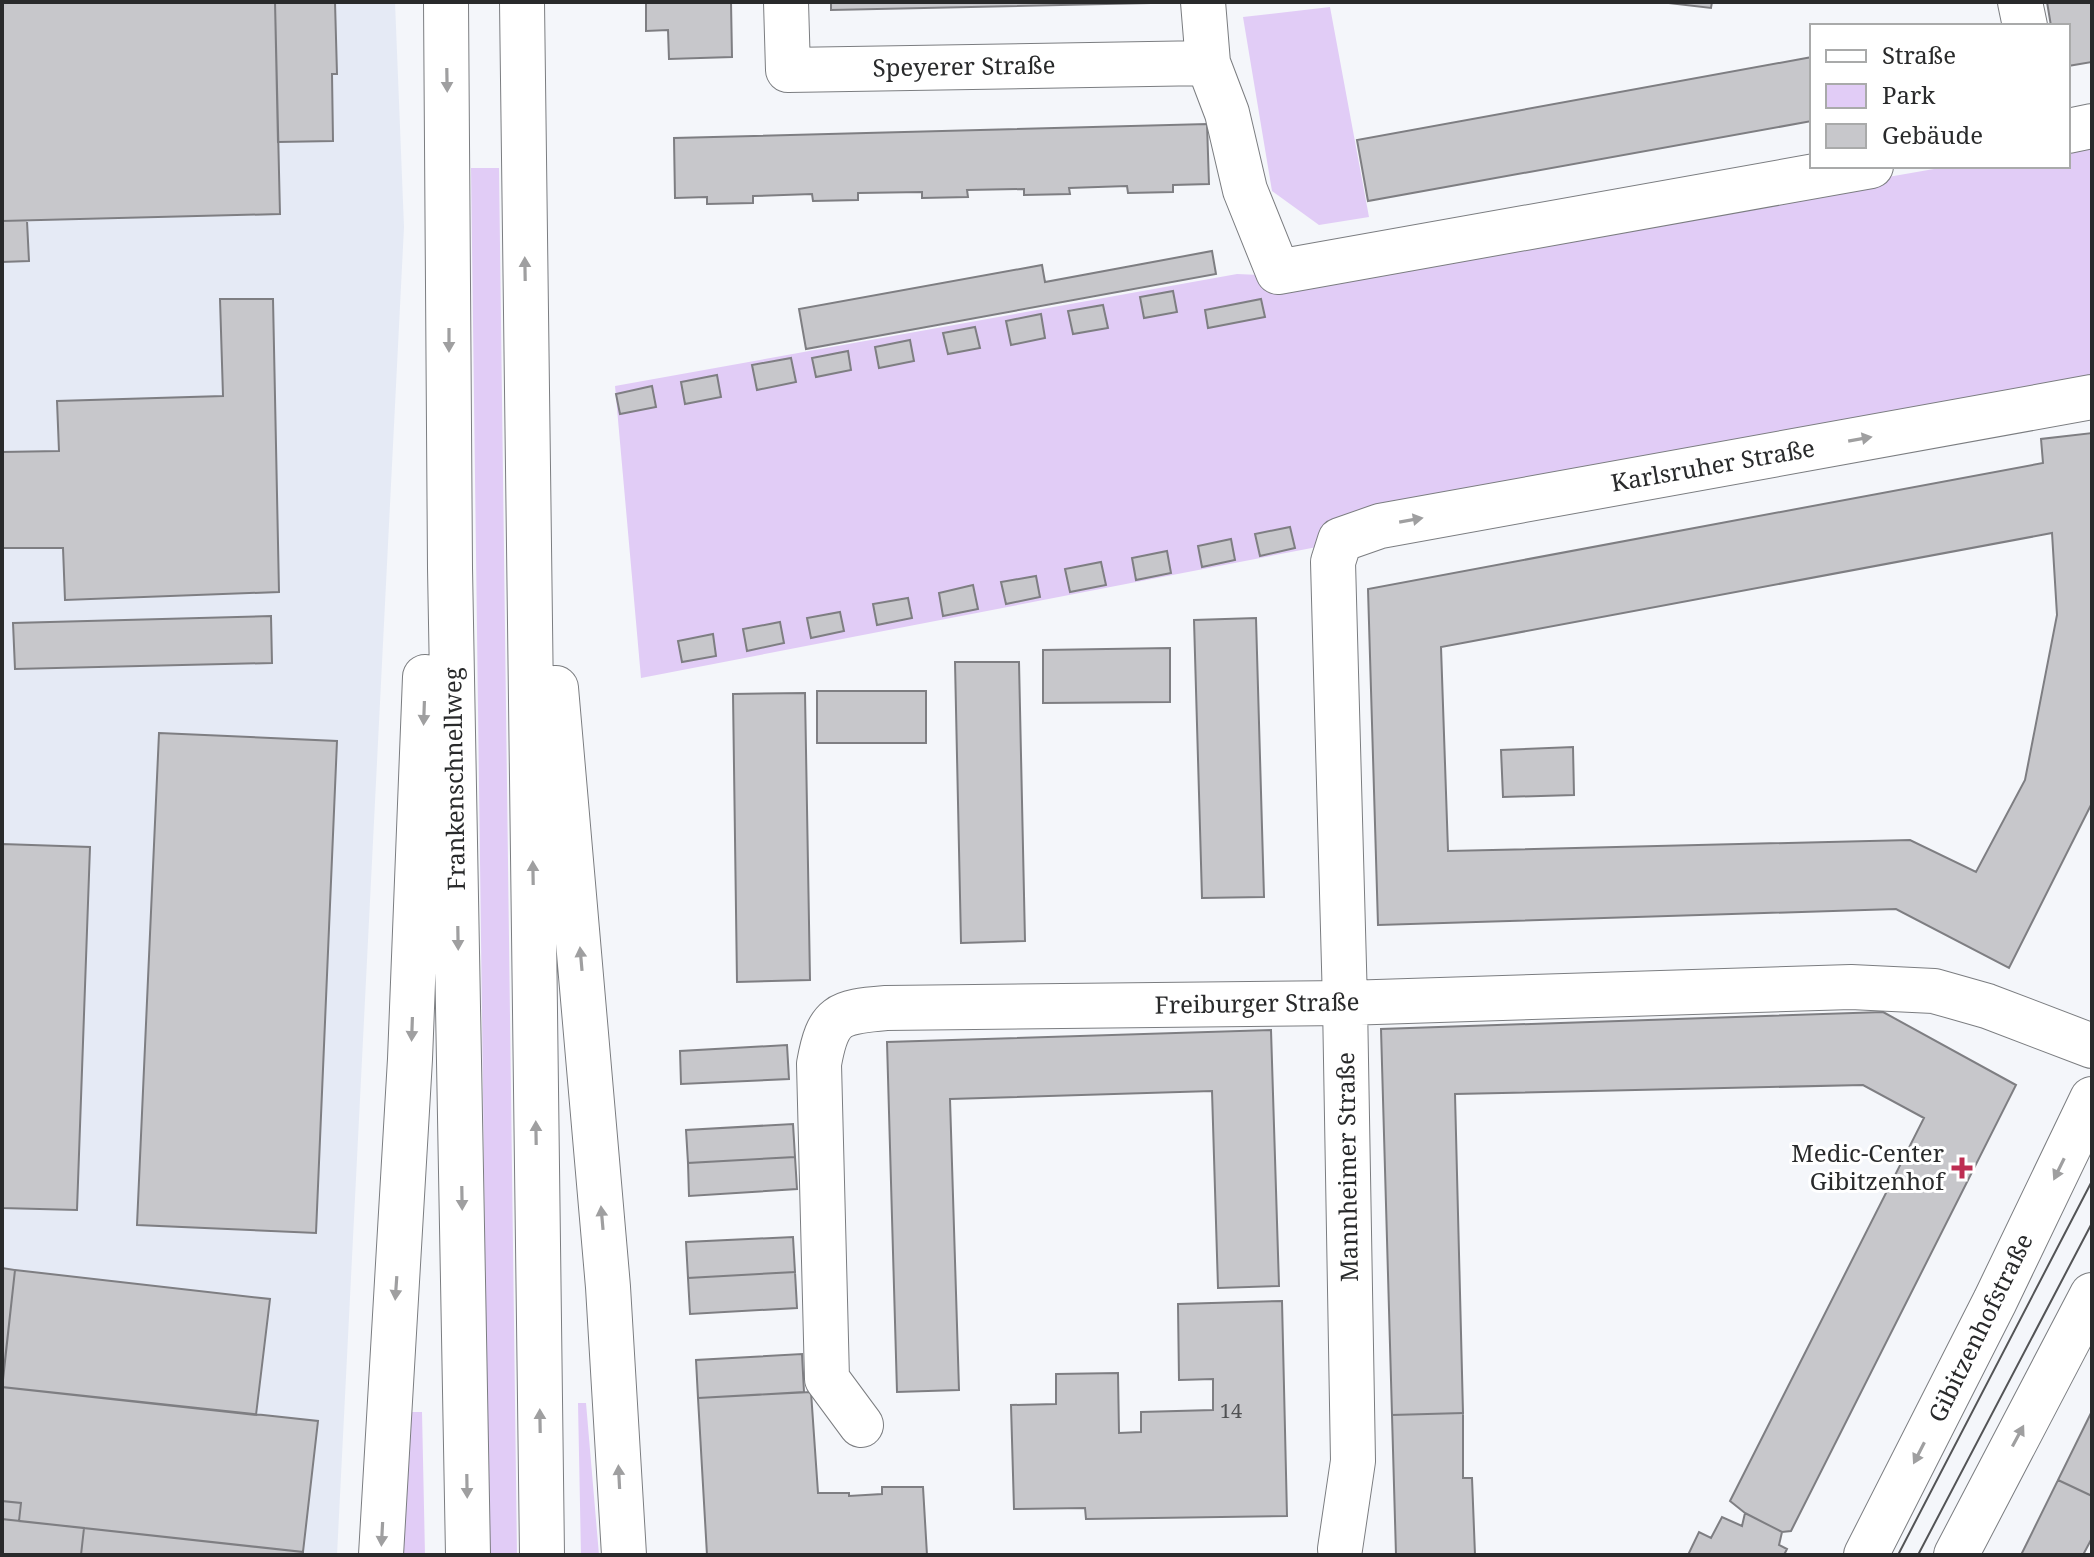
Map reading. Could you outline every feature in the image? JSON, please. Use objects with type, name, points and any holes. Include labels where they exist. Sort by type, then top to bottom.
[{"type":"main road","name":"Frankenschnellweg","points":[[446,2],[449,412],[468,1555]]},
{"type":"main road","points":[[522,2],[542,1555]]},
{"type":"main road","name":"Speyerer Straße","points":[[786,2],[788,70],[1208,63]]},
{"type":"main road","points":[[1203,2],[1208,63],[1227,113],[1245,190],[1278,272],[1860,168]]},
{"type":"main road","points":[[2020,2],[2025,24]]},
{"type":"main road","points":[[2070,131],[2092,126]]},
{"type":"main road","points":[[526,375],[578,919],[608,1287],[624,1555]]},
{"type":"main road","name":"Karlsruher Straße","points":[[1339,544],[1348,536],[1380,526],[2092,397]]},
{"type":"main road","points":[[381,1555],[411,1044],[426,665],[449,412]]},
{"type":"main road","name":"Mannheimer Straße","points":[[1339,544],[1333,562],[1353,1461],[1340,1549]]},
{"type":"main road","name":"Freiburger Straße","points":[[861,1425],[827,1379],[819,1064],[832,1022],[852,1011],[886,1008],[1345,1003],[1851,987],[1934,991],[1987,1006],[2092,1046]]},
{"type":"main road","name":"Gibitzenhofstraße","points":[[1866,1555],[1995,1301],[2092,1099]]},
{"type":"main road","points":[[1956,1555],[2092,1295]]},
{"type":"shaded area","points":[[2,2],[395,2],[404,227],[337,1555],[2,1555]]},
{"type":"green space","points":[[1330,7],[1369,217],[1319,225],[1272,191],[1243,17]]},
{"type":"green space","points":[[2092,141],[2092,391],[1317,547],[641,678],[615,386],[1237,274],[1292,281],[1940,168],[2070,168],[2070,146]]},
{"type":"green space","points":[[471,168],[499,168],[517,1555],[489,1555]]},
{"type":"green space","points":[[578,1403],[586,1403],[599,1555],[581,1555]]},
{"type":"green space","points":[[407,1412],[422,1412],[425,1555],[399,1555]]},
{"type":"building","points":[[2,2],[275,2],[280,214],[2,221]]},
{"type":"building","points":[[275,2],[335,2],[337,74],[332,74],[333,141],[278,142]]},
{"type":"building","points":[[646,2],[731,2],[732,57],[669,59],[668,30],[646,31]]},
{"type":"building","points":[[831,2],[1150,2],[1150,3],[831,10]]},
{"type":"building","points":[[1660,2],[1712,2],[1711,8]]},
{"type":"building","points":[[2047,2],[2092,2],[2092,62],[2070,66],[2070,24],[2051,24]]},
{"type":"building","points":[[1810,57],[1810,121],[1368,201],[1357,140]]},
{"type":"building","points":[[1207,124],[1209,184],[1173,185],[1173,192],[1128,193],[1127,186],[1069,188],[1070,194],[1024,195],[1024,189],[967,190],[968,197],[922,198],[922,192],[858,193],[858,200],[813,201],[812,194],[753,196],[753,203],[707,204],[707,197],[675,198],[674,138]]},
{"type":"building","points":[[2,221],[27,221],[29,261],[2,262]]},
{"type":"building","points":[[1212,251],[1216,274],[806,349],[799,309],[1042,265],[1045,282]]},
{"type":"building","points":[[1173,291],[1177,312],[1144,318],[1140,297]]},
{"type":"building","points":[[220,299],[273,299],[279,592],[65,600],[63,548],[2,548],[2,452],[59,451],[57,401],[223,396]]},
{"type":"building","points":[[1261,299],[1265,317],[1208,328],[1205,310]]},
{"type":"building","points":[[1103,305],[1108,328],[1073,334],[1068,311]]},
{"type":"building","points":[[1041,314],[1045,338],[1011,345],[1006,321]]},
{"type":"building","points":[[975,327],[980,348],[948,354],[943,333]]},
{"type":"building","points":[[910,340],[914,361],[879,368],[875,347]]},
{"type":"building","points":[[848,351],[851,370],[816,377],[812,358]]},
{"type":"building","points":[[791,358],[796,382],[757,390],[752,365]]},
{"type":"building","points":[[717,375],[721,397],[685,404],[681,382]]},
{"type":"building","points":[[652,386],[656,407],[620,414],[616,394]]},
{"type":"building","points":[[2092,433],[2092,803],[2009,968],[1896,909],[1378,925],[1368,589],[2043,463],[2041,439]],"holes":[[[2052,533],[2057,615],[2025,780],[1976,872],[1910,840],[1448,851],[1441,647]]]},
{"type":"building","points":[[1290,527],[1295,548],[1260,556],[1255,534]]},
{"type":"building","points":[[1231,539],[1235,560],[1202,567],[1198,546]]},
{"type":"building","points":[[1167,551],[1171,573],[1136,580],[1132,558]]},
{"type":"building","points":[[1101,562],[1106,585],[1070,592],[1065,569]]},
{"type":"building","points":[[1036,576],[1040,597],[1006,604],[1001,582]]},
{"type":"building","points":[[973,585],[978,609],[943,616],[939,593]]},
{"type":"building","points":[[908,598],[912,618],[877,625],[873,604]]},
{"type":"building","points":[[840,612],[844,631],[811,638],[807,618]]},
{"type":"building","points":[[271,616],[272,663],[15,669],[13,623]]},
{"type":"building","points":[[1256,618],[1264,897],[1202,898],[1194,620]]},
{"type":"building","points":[[780,622],[784,643],[747,651],[743,629]]},
{"type":"building","points":[[713,634],[716,656],[682,662],[678,641]]},
{"type":"building","points":[[1170,648],[1170,702],[1043,703],[1043,650]]},
{"type":"building","points":[[955,662],[1019,662],[1025,941],[961,943]]},
{"type":"building","points":[[817,691],[926,691],[926,743],[817,743]]},
{"type":"building","points":[[805,693],[810,980],[737,982],[733,694]]},
{"type":"building","points":[[159,733],[337,741],[316,1233],[137,1225]]},
{"type":"building","points":[[1573,747],[1574,795],[1503,797],[1501,750]]},
{"type":"building","points":[[2,844],[90,847],[77,1210],[2,1208]]},
{"type":"building","points":[[1883,1012],[2016,1085],[1791,1531],[1782,1532],[1745,1513],[1730,1501],[1924,1118],[1863,1085],[1455,1094],[1463,1413],[1392,1415],[1381,1029]]},
{"type":"building","points":[[1271,1030],[1279,1286],[1218,1288],[1212,1091],[950,1099],[959,1390],[897,1392],[887,1042]]},
{"type":"building","points":[[787,1045],[789,1079],[681,1084],[680,1051]]},
{"type":"building","points":[[793,1124],[795,1157],[688,1163],[686,1130]]},
{"type":"building","points":[[795,1157],[797,1189],[689,1196],[688,1163]]},
{"type":"building","points":[[793,1237],[795,1272],[688,1278],[686,1242]]},
{"type":"building","points":[[2,1268],[15,1270],[2,1389]]},
{"type":"building","points":[[15,1270],[270,1299],[256,1415],[2,1387]]},
{"type":"building","points":[[795,1272],[797,1308],[690,1314],[688,1278]]},
{"type":"building","points":[[1282,1301],[1287,1516],[1086,1519],[1085,1508],[1014,1509],[1011,1405],[1056,1404],[1056,1374],[1118,1373],[1119,1433],[1141,1432],[1141,1412],[1213,1410],[1213,1379],[1179,1380],[1178,1304]]},
{"type":"building","points":[[802,1354],[804,1392],[698,1398],[696,1360]]},
{"type":"building","points":[[2,1387],[318,1421],[303,1552],[19,1521],[21,1503],[2,1501]]},
{"type":"building","points":[[811,1392],[818,1493],[849,1493],[849,1496],[882,1494],[882,1487],[923,1487],[927,1555],[707,1555],[698,1398]]},
{"type":"building","points":[[2092,1411],[2092,1496],[2058,1480]]},
{"type":"building","points":[[1463,1413],[1463,1478],[1472,1478],[1475,1555],[1396,1555],[1392,1415]]},
{"type":"building","points":[[2058,1480],[2092,1496],[2092,1538],[2083,1555],[2021,1555]]},
{"type":"building","points":[[2,1501],[21,1503],[19,1521],[2,1519]]},
{"type":"building","points":[[1745,1513],[1782,1532],[1779,1545],[1787,1549],[1784,1555],[1688,1555],[1699,1532],[1711,1538],[1722,1517],[1742,1526]]},
{"type":"building","points":[[2,1519],[84,1528],[81,1555],[2,1555]]},
{"type":"building","points":[[84,1528],[303,1552],[303,1555],[81,1555]]},
{"type":"tram line","points":[[1898,1555],[2092,1181]]},
{"type":"tram line","points":[[1918,1555],[2092,1223]]},
{"type":"place","name":"Medic-Center Gibitzenhof","points":[[1962,1168]]}]
